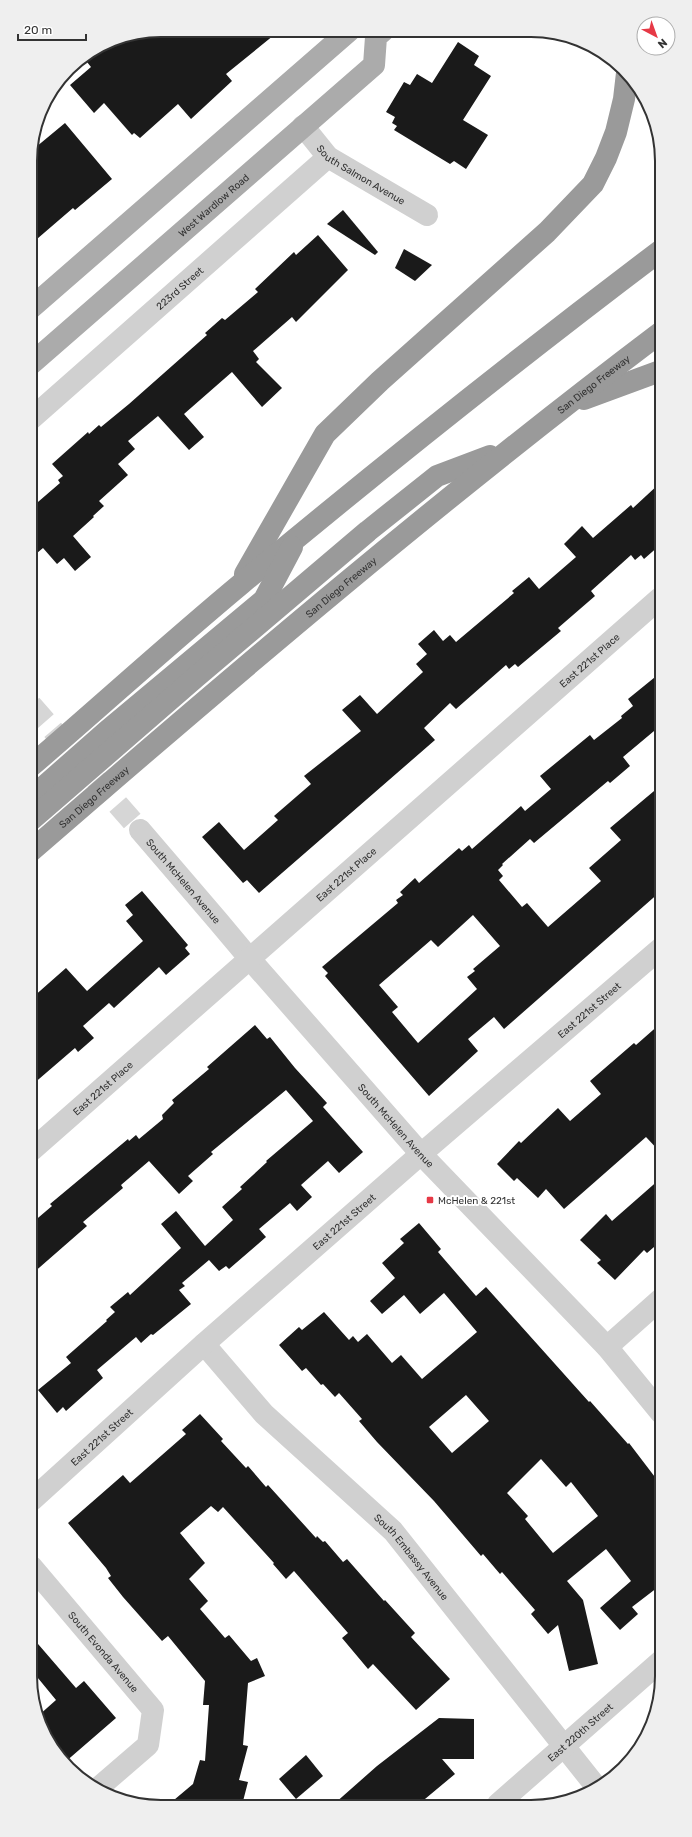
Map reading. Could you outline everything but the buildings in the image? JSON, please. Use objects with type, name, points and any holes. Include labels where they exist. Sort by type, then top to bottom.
[{"type":"highway","points":[[239,586],[325,434],[380,381],[547,232],[593,184],[606,158],[616,132],[624,99],[626,82]]},
{"type":"highway","points":[[37,761],[239,586],[298,537],[529,351],[655,255]]},
{"type":"highway","name":"San Diego Freeway","points":[[37,846],[262,653],[452,494],[655,337]]},
{"type":"highway","points":[[563,407],[655,373]]},
{"type":"highway","points":[[37,815],[368,531],[437,476],[510,449]]},
{"type":"highway","points":[[37,793],[106,732],[264,600],[298,537]]},
{"type":"main road","points":[[37,302],[342,37]]},
{"type":"main road","name":"West Wardlow Road","points":[[37,359],[374,65],[373,37]]},
{"type":"street","name":"South Salmon Avenue","points":[[303,126],[328,157],[426,215]]},
{"type":"street","name":"223rd Street","points":[[37,414],[328,157]]},
{"type":"street","name":"East 221st Place","points":[[37,1146],[655,602]]},
{"type":"street","name":"South McHelen Avenue","points":[[140,830],[249,958],[420,1154],[607,1347],[655,1406]]},
{"type":"street","name":"East 221st Street","points":[[37,1495],[204,1344],[420,1154],[655,953]]},
{"type":"street","points":[[607,1347],[655,1304]]},
{"type":"street","name":"South Embassy Avenue","points":[[204,1344],[264,1414],[393,1531],[593,1783]]},
{"type":"street","name":"South Evonda Avenue","points":[[37,1573],[153,1710],[148,1745],[102,1785]]},
{"type":"street","name":"East 220th Street","points":[[503,1800],[655,1666]]},
{"type":"tunnel","points":[[37,712],[140,830]]},
{"type":"place","name":"McHelen & 221st","points":[[430,1200]]}]
